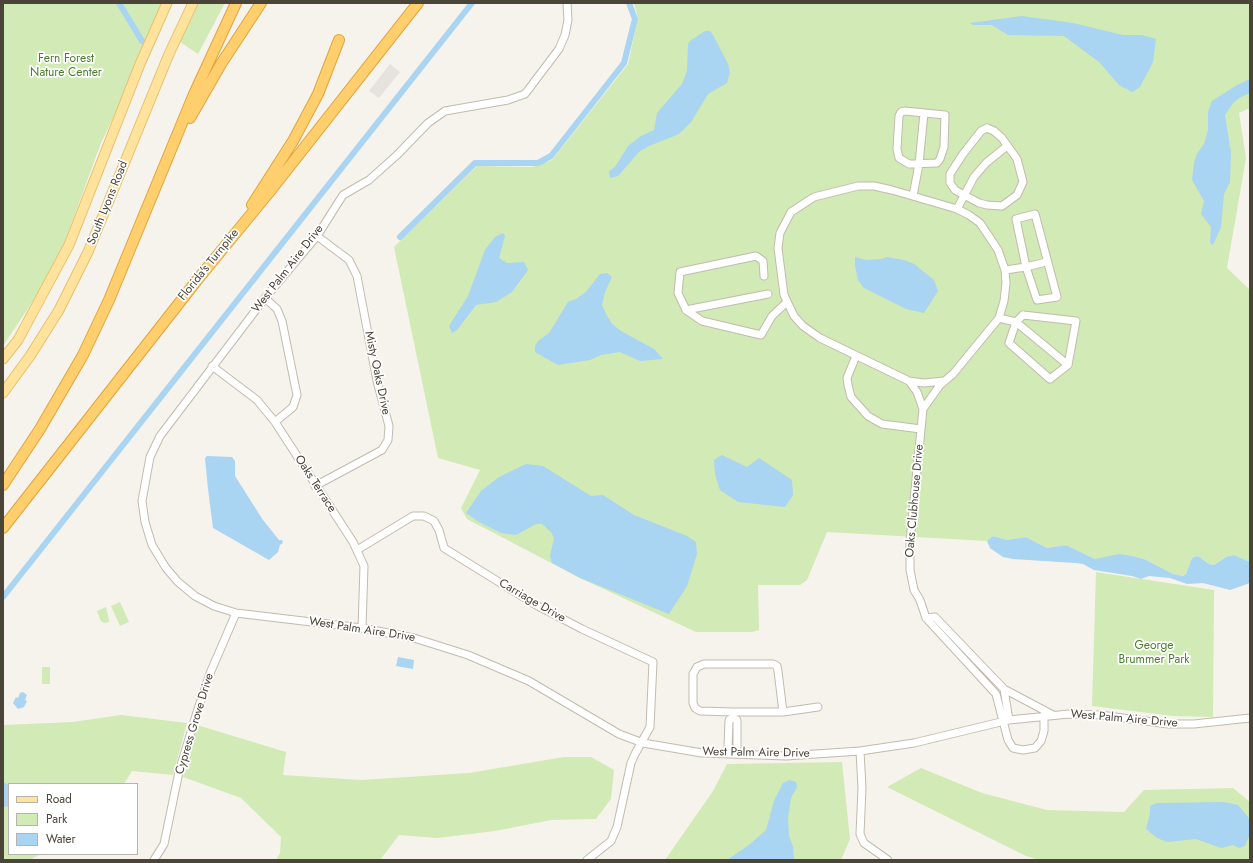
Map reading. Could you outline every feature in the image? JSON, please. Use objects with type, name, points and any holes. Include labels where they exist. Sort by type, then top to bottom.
[{"type":"highway","points":[[3,485],[40,429],[83,355],[109,300],[178,132],[236,3]]},
{"type":"highway","points":[[178,132],[188,120],[221,64],[261,3]]},
{"type":"highway","name":"Florida's Turnpike","points":[[3,528],[418,3]]},
{"type":"highway","points":[[242,224],[262,187],[293,141],[318,94],[339,40]]},
{"type":"main road","name":"South Lyons Road","points":[[3,359],[18,340],[69,245],[140,64],[167,3]]},
{"type":"main road","name":"South Lyons Road","points":[[3,393],[30,356],[59,310],[88,252],[163,68],[193,3]]},
{"type":"street","name":"West Palm Aire Drive","points":[[567,3],[567,28],[559,49],[525,94],[508,100],[445,112],[439,115],[428,123],[397,155],[369,180],[343,195],[317,236],[265,298],[160,436],[150,457],[142,501],[145,522],[152,545],[166,568],[178,582],[195,596],[214,606],[236,613],[362,628],[414,638],[468,654],[529,681],[619,734],[643,743],[702,753],[732,752],[786,756],[860,751],[914,743],[1006,721],[1044,715],[1100,715],[1168,724],[1194,724],[1250,718]]},
{"type":"street","points":[[901,112],[924,112],[945,115],[944,147],[940,159],[937,163],[919,164],[905,163],[899,158],[897,149],[899,116],[901,112]]},
{"type":"street","points":[[913,196],[919,164],[924,112]]},
{"type":"street","points":[[987,128],[994,131],[1007,146],[1017,159],[1023,182],[1017,195],[1002,206],[987,205],[955,190],[950,183],[950,174],[981,131],[987,128]]},
{"type":"street","points":[[957,209],[974,177],[986,164],[1007,146]]},
{"type":"street","name":"Oaks Clubhouse Drive","points":[[945,381],[924,383],[909,381],[820,338],[803,326],[794,316],[784,295],[778,248],[780,233],[791,212],[814,197],[858,186],[874,186],[957,209],[980,223],[998,250],[1005,270],[1004,301],[999,318],[963,363],[931,396],[924,409],[910,540],[910,570],[914,590],[920,600],[926,618],[996,694],[1006,721]]},
{"type":"street","points":[[1035,214],[1046,262],[1057,297],[1037,300],[1026,267],[1016,219],[1035,214]]},
{"type":"street","name":"Misty Oaks Drive","points":[[315,486],[382,450],[388,440],[389,426],[356,276],[349,260],[317,236]]},
{"type":"street","points":[[764,276],[762,261],[756,256],[680,272],[678,294],[686,310],[702,322],[761,335],[772,316],[787,302]]},
{"type":"street","points":[[1005,270],[1046,262]]},
{"type":"street","points":[[686,310],[768,294]]},
{"type":"street","points":[[265,298],[277,309],[282,321],[297,395],[293,407],[275,422]]},
{"type":"street","points":[[1023,314],[1076,321],[1068,365],[1050,379],[1010,343],[1016,322],[1023,314]]},
{"type":"street","points":[[999,318],[1016,322],[1068,365]]},
{"type":"street","name":"Oaks Clubhouse Drive","points":[[856,356],[847,378],[848,385],[852,397],[868,416],[882,424],[921,429]]},
{"type":"street","name":"Oaks Terrace","points":[[212,366],[257,400],[275,422],[357,550],[364,566],[362,628]]},
{"type":"street","points":[[909,381],[924,409]]},
{"type":"street","name":"Carriage Drive","points":[[357,550],[413,516],[424,516],[434,521],[440,530],[444,548],[536,605],[582,629],[653,662],[650,727],[643,743]]},
{"type":"street","name":"Cypress Grove Drive","points":[[154,860],[164,844],[179,772],[195,719],[211,671],[236,613]]},
{"type":"street","points":[[926,618],[935,617],[1004,689],[1053,715]]},
{"type":"street","points":[[783,712],[778,670],[777,666],[773,664],[704,664],[697,667],[693,674],[693,703],[695,708],[700,711],[733,715],[783,712],[818,707]]},
{"type":"street","points":[[1004,689],[1007,698],[1006,721],[1008,740],[1013,748],[1035,748],[1041,741],[1044,731],[1044,715]]},
{"type":"street","points":[[732,752],[737,747],[737,720],[733,715]]},
{"type":"street","points":[[587,860],[611,840],[617,827],[631,763],[635,754],[643,743]]},
{"type":"street","points":[[860,751],[862,788],[860,834],[864,843],[888,860]]},
{"type":"shaded area","points":[[390,64],[400,72],[379,98],[369,91]]},
{"type":"green space","name":"Fern Forest Nature Center","points":[[3,3],[168,3],[101,143],[61,252],[33,301],[3,346]]},
{"type":"green space","points":[[199,3],[225,3],[198,54],[180,42]]},
{"type":"green space","points":[[634,3],[1250,3],[1250,108],[1239,113],[1246,158],[1227,268],[1250,290],[1250,562],[1234,555],[1226,557],[1214,565],[1209,564],[1198,556],[1192,558],[1186,574],[1183,576],[1173,574],[1144,559],[1132,556],[1095,559],[1066,545],[1047,548],[1026,537],[1007,540],[993,536],[987,541],[827,532],[807,580],[800,585],[758,585],[759,630],[752,632],[696,632],[580,578],[467,519],[461,508],[480,470],[438,458],[394,247],[477,166],[532,167],[552,160],[628,64],[638,18]]},
{"type":"green space","name":"George Brummer Park","points":[[1096,572],[1214,590],[1213,717],[1173,716],[1092,706]]},
{"type":"green space","points":[[120,602],[129,622],[120,626],[111,606]]},
{"type":"green space","points":[[106,607],[109,622],[104,623],[101,621],[97,611]]},
{"type":"green space","points":[[42,667],[50,667],[50,684],[42,684]]},
{"type":"green space","points":[[121,715],[187,723],[173,775],[132,771],[125,783],[8,783],[8,855],[39,855],[30,860],[3,860],[3,725],[73,722]]},
{"type":"green space","points":[[197,725],[286,752],[283,775],[361,780],[469,773],[564,757],[591,757],[614,770],[611,799],[596,819],[551,820],[495,831],[437,838],[399,835],[380,860],[276,860],[280,853],[281,837],[241,798],[183,777]]},
{"type":"green space","points":[[842,762],[850,839],[841,860],[665,860],[713,791],[727,764]]},
{"type":"green space","points":[[921,768],[982,793],[1047,810],[1124,812],[1144,790],[1233,788],[1250,802],[1250,860],[1039,860],[1026,856],[887,787]]},
{"type":"water","points":[[1022,16],[1073,23],[1123,35],[1142,35],[1156,39],[1153,62],[1140,87],[1132,92],[1119,85],[1099,62],[1064,36],[1008,35],[992,25],[973,25],[970,23]]},
{"type":"water","points":[[705,31],[710,31],[713,35],[728,64],[730,72],[727,83],[708,94],[691,122],[679,134],[649,146],[639,152],[618,176],[610,178],[609,171],[615,167],[628,146],[641,136],[654,130],[657,113],[682,84],[687,71],[688,44]]},
{"type":"water","points":[[1250,79],[1250,93],[1239,98],[1233,103],[1225,115],[1231,153],[1230,182],[1224,194],[1221,227],[1213,245],[1210,243],[1211,227],[1201,214],[1204,201],[1192,180],[1194,163],[1197,154],[1204,144],[1208,130],[1208,112],[1212,101],[1237,85]]},
{"type":"water","points":[[503,233],[505,236],[499,258],[507,263],[524,262],[528,270],[512,292],[496,302],[476,305],[457,330],[452,333],[449,326],[468,296],[485,250],[495,237]]},
{"type":"water","points":[[855,257],[866,260],[882,259],[887,257],[904,260],[914,264],[934,280],[938,291],[924,313],[906,309],[864,288],[858,280]]},
{"type":"water","points":[[607,273],[612,277],[605,292],[602,305],[612,324],[621,331],[654,349],[663,359],[640,361],[620,352],[601,355],[590,360],[558,365],[535,352],[535,346],[538,341],[549,333],[568,302],[576,299],[586,292],[600,274]]},
{"type":"water","points":[[722,455],[747,467],[759,458],[792,480],[793,495],[785,507],[738,502],[720,490],[715,474],[714,460]]},
{"type":"water","points":[[207,456],[232,457],[235,461],[235,476],[263,520],[279,540],[282,540],[283,543],[280,545],[278,552],[269,560],[213,528],[205,458]]},
{"type":"water","points":[[526,464],[543,466],[591,496],[603,495],[634,515],[687,536],[696,542],[697,554],[687,586],[669,614],[580,578],[552,563],[550,556],[554,538],[551,532],[542,524],[536,524],[516,535],[501,533],[479,522],[466,513],[481,491],[499,477]]},
{"type":"water","points":[[993,536],[1007,540],[1026,537],[1047,548],[1066,545],[1095,559],[1119,554],[1132,556],[1144,559],[1173,574],[1183,576],[1186,574],[1192,558],[1198,556],[1209,564],[1214,565],[1226,557],[1234,555],[1250,562],[1250,583],[1230,590],[1203,583],[1187,584],[1170,578],[1149,576],[1141,579],[1132,576],[1094,570],[1083,564],[1013,559],[1003,557],[990,548],[987,541]]},
{"type":"water","points":[[398,657],[414,660],[413,669],[396,666]]},
{"type":"water","points":[[23,692],[27,695],[25,700],[27,701],[24,707],[18,709],[13,703],[16,697],[18,698],[20,693]]},
{"type":"water","points":[[789,780],[796,782],[797,787],[791,798],[788,817],[789,836],[793,847],[794,860],[727,860],[749,845],[766,830],[774,801],[783,783]]},
{"type":"water","points":[[3,782],[8,784],[8,806],[3,807]]},
{"type":"water","points":[[1224,802],[1238,805],[1248,817],[1250,823],[1250,834],[1245,846],[1239,848],[1233,845],[1221,848],[1196,839],[1167,842],[1157,838],[1146,829],[1150,806],[1157,803]]},
{"type":"waterway","points":[[119,3],[142,41]]},
{"type":"waterway","points":[[3,597],[472,3]]},
{"type":"waterway","points":[[400,237],[475,163],[538,163],[551,156],[624,63],[635,19],[629,3]]}]
